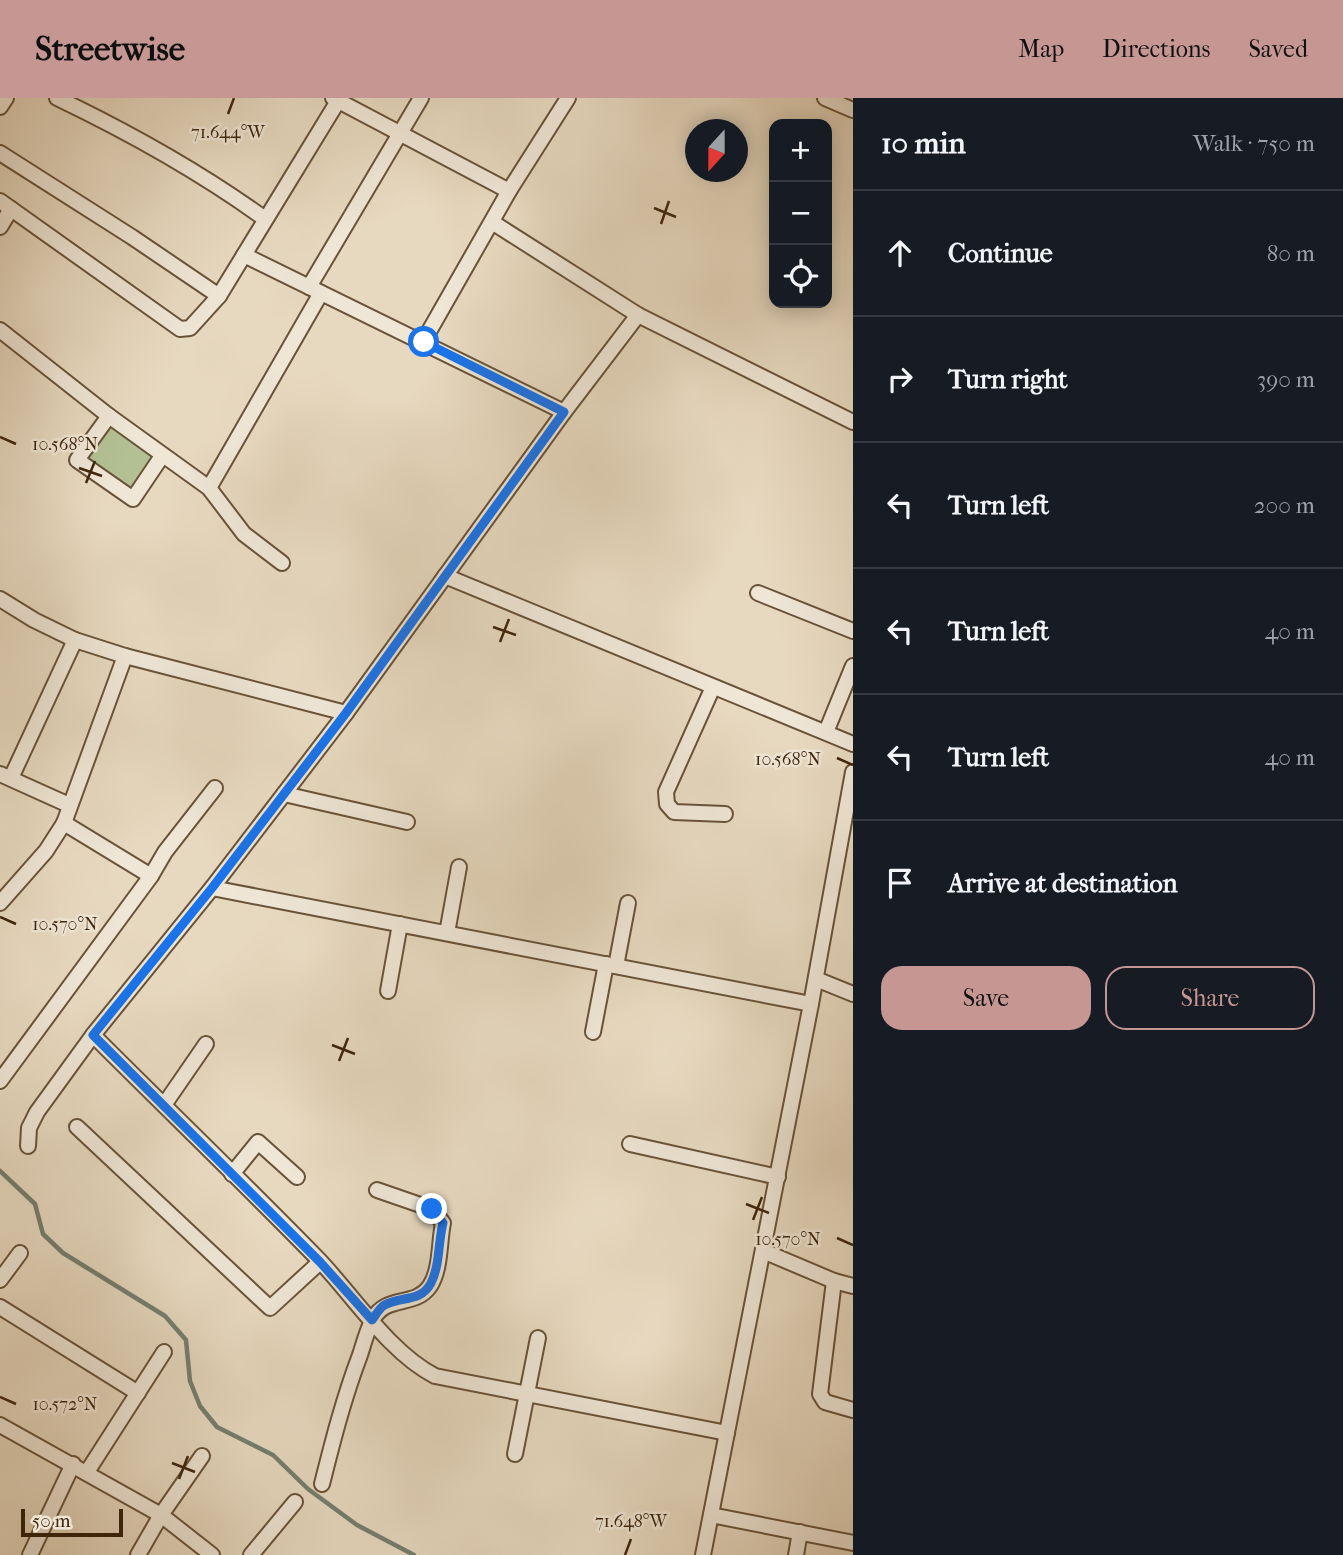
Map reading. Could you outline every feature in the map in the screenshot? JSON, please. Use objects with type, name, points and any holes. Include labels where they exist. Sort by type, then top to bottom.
[{"type":"street","points":[[0,107],[6,98]]},
{"type":"street","points":[[57,98],[112,125],[224,189],[265,219]]},
{"type":"street","points":[[209,488],[421,98]]},
{"type":"street","points":[[424,342],[509,191],[568,98]]},
{"type":"street","points":[[824,98],[853,110]]},
{"type":"street","points":[[0,227],[6,205],[180,329],[190,328],[219,296],[336,99],[509,191]]},
{"type":"street","points":[[0,153],[219,296]]},
{"type":"street","points":[[492,222],[638,315],[853,422]]},
{"type":"street","points":[[244,255],[564,412]]},
{"type":"street","points":[[28,1146],[29,1128],[37,1112],[93,1035],[212,888],[346,713],[564,412],[638,315]]},
{"type":"street","points":[[0,330],[109,416],[209,488],[244,534],[282,563]]},
{"type":"street","points":[[109,416],[77,460],[133,499],[162,456]]},
{"type":"street","points":[[445,576],[853,744]]},
{"type":"street","points":[[758,593],[853,631]]},
{"type":"street","points":[[0,599],[34,620],[75,640],[125,656],[346,713]]},
{"type":"street","points":[[69,805],[5,776],[75,640]]},
{"type":"street","points":[[0,903],[46,851],[64,823],[125,656]]},
{"type":"street","points":[[826,732],[853,666]]},
{"type":"street","points":[[713,687],[666,792],[667,804],[674,813],[725,814]]},
{"type":"street","points":[[703,1555],[816,979],[853,772]]},
{"type":"street","points":[[0,1081],[151,876],[165,852],[215,788]]},
{"type":"street","points":[[284,794],[407,822]]},
{"type":"street","points":[[64,823],[151,876]]},
{"type":"street","points":[[447,933],[459,867]]},
{"type":"street","points":[[212,888],[811,1004]]},
{"type":"street","points":[[593,1032],[628,903]]},
{"type":"street","points":[[388,991],[400,924]]},
{"type":"street","points":[[816,979],[853,994]]},
{"type":"street","points":[[93,1035],[320,1262],[403,1354],[420,1368],[435,1376],[727,1433]]},
{"type":"street","points":[[164,1105],[206,1044]]},
{"type":"street","points":[[76,1127],[270,1308],[320,1262]]},
{"type":"street","points":[[232,1174],[258,1142],[297,1177]]},
{"type":"street","points":[[630,1144],[778,1177]]},
{"type":"street","points":[[322,1484],[345,1395],[372,1320],[383,1306],[418,1298],[430,1285],[438,1263],[443,1223],[432,1209],[377,1190]]},
{"type":"street","points":[[763,1251],[853,1285]]},
{"type":"street","points":[[0,1280],[20,1253]]},
{"type":"street","points":[[834,1280],[820,1394],[825,1402],[853,1410]]},
{"type":"street","points":[[0,1307],[138,1393]]},
{"type":"street","points":[[515,1454],[538,1338]]},
{"type":"street","points":[[87,1472],[164,1352]]},
{"type":"street","points":[[0,1424],[161,1515],[212,1555]]},
{"type":"street","points":[[138,1555],[161,1515],[202,1456]]},
{"type":"street","points":[[30,1555],[73,1464]]},
{"type":"street","points":[[251,1555],[295,1502]]},
{"type":"street","points":[[711,1515],[853,1543]]},
{"type":"street","points":[[796,1555],[800,1532]]},
{"type":"green space","points":[[112,424],[155,458],[132,491],[85,458]]},
{"type":"waterway","points":[[0,1171],[35,1204],[43,1234],[63,1253],[165,1316],[186,1340],[190,1381],[200,1406],[217,1427],[273,1455],[308,1489],[357,1525],[414,1555]]},
{"type":"route","points":[[424,342],[564,412],[346,713],[212,888],[93,1035],[320,1262],[372,1320],[383,1306],[418,1298],[430,1285],[438,1263],[443,1223],[432,1209]]}]
